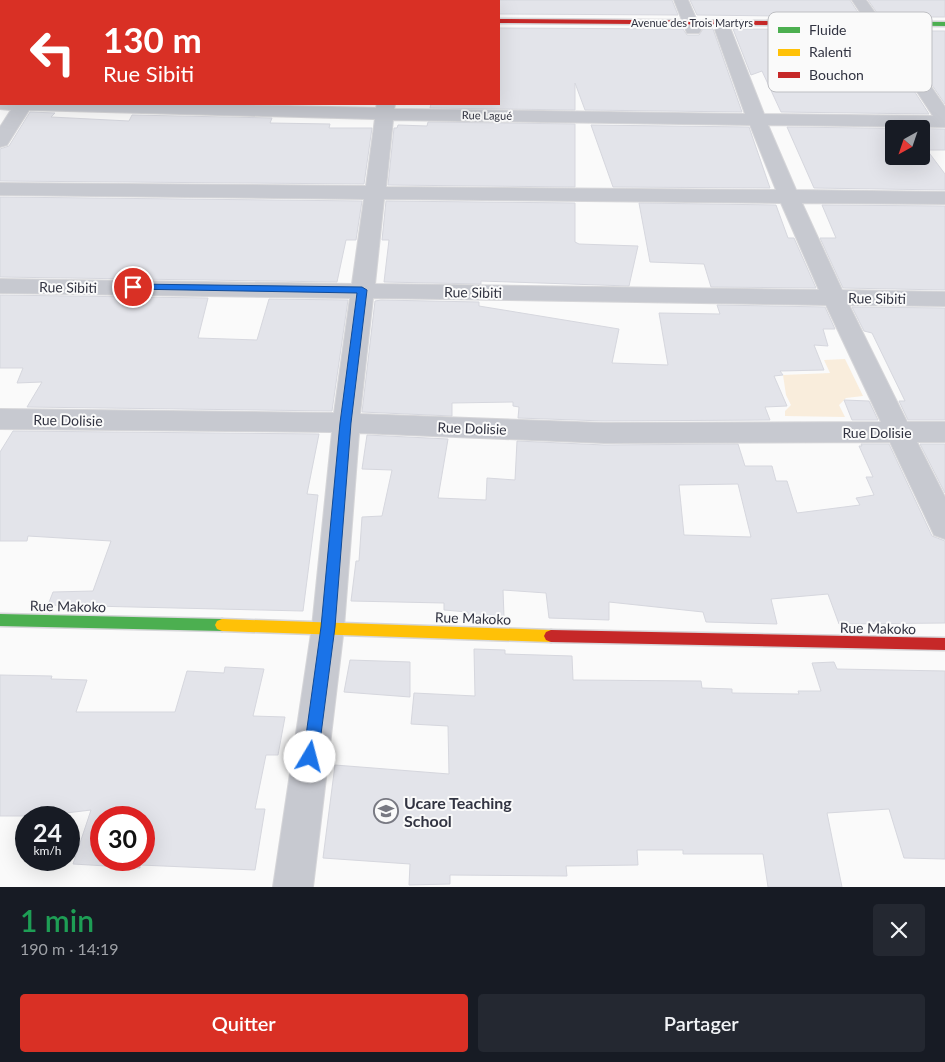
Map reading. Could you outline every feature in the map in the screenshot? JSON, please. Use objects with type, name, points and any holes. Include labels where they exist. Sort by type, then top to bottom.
[{"type":"main road","name":"Avenue des Trois Martyrs","points":[[500,20],[692,26],[723,30],[768,29]]},
{"type":"main road","name":"Avenue des Trois Martyrs","points":[[932,25],[945,24]]},
{"type":"main road","name":"Avenue des Trois Martyrs","points":[[500,28],[768,26]]},
{"type":"main road","name":"Avenue des Trois Martyrs","points":[[932,31],[945,32]]},
{"type":"main road","name":"Rue Makoko","points":[[0,620],[328,627],[639,640],[945,644]]},
{"type":"street","points":[[681,0],[692,26]]},
{"type":"street","points":[[859,0],[868,12]]},
{"type":"street","points":[[723,30],[755,118],[787,196],[945,527]]},
{"type":"street","points":[[925,92],[945,121]]},
{"type":"street","points":[[0,141],[23,105]]},
{"type":"street","name":"Rue Lagué","points":[[96,105],[945,121]]},
{"type":"street","points":[[293,887],[328,627],[346,423],[386,109]]},
{"type":"street","points":[[0,188],[945,198]]},
{"type":"street","name":"Rue Sibiti","points":[[0,286],[945,299]]},
{"type":"street","name":"Rue Dolisie","points":[[0,419],[346,423],[604,433],[945,432]]},
{"type":"shaded area","points":[[845,359],[863,396],[846,398],[839,405],[845,417],[785,416],[785,411],[791,405],[786,395],[783,375],[830,373],[824,360]]},
{"type":"building","points":[[500,0],[672,0],[678,15],[500,14]]},
{"type":"building","points":[[690,0],[850,0],[858,12],[768,12],[768,16],[697,15]]},
{"type":"building","points":[[868,0],[945,0],[945,17],[932,17],[932,12],[876,12]]},
{"type":"building","points":[[500,28],[683,29],[687,35],[699,35],[703,29],[713,29],[742,112],[585,110],[575,83],[575,110],[430,108],[431,105],[500,105]]},
{"type":"building","points":[[733,29],[768,29],[768,84],[762,71],[751,75]]},
{"type":"building","points":[[932,31],[945,31],[945,104],[932,85]]},
{"type":"building","points":[[772,92],[915,92],[929,114],[781,112]]},
{"type":"building","points":[[30,112],[55,113],[51,117],[129,121],[132,115],[272,118],[270,123],[330,124],[329,128],[372,128],[364,184],[0,181],[0,149],[9,146]]},
{"type":"building","points":[[428,122],[575,124],[575,187],[388,185],[394,128],[397,128],[398,125],[427,126]]},
{"type":"building","points":[[591,125],[749,127],[770,188],[613,187]]},
{"type":"building","points":[[787,127],[885,128],[885,165],[930,165],[930,154],[945,174],[945,190],[814,188]]},
{"type":"building","points":[[930,129],[945,129],[945,150],[930,150]]},
{"type":"building","points":[[0,197],[362,201],[356,240],[346,240],[337,282],[0,277]]},
{"type":"building","points":[[386,201],[575,203],[575,242],[579,244],[638,246],[629,286],[481,281],[481,284],[384,282],[389,240],[382,240]]},
{"type":"building","points":[[639,203],[776,205],[788,238],[794,238],[816,288],[711,287],[704,264],[650,262]]},
{"type":"building","points":[[822,205],[945,206],[945,290],[843,288],[820,238],[836,238]]},
{"type":"building","points":[[0,295],[208,298],[198,338],[257,340],[269,299],[348,300],[332,411],[27,407],[42,382],[17,383],[23,368],[0,368]]},
{"type":"building","points":[[375,301],[479,302],[479,306],[619,329],[612,363],[668,365],[659,313],[720,314],[717,305],[825,307],[835,329],[823,329],[828,346],[814,345],[824,370],[780,371],[783,375],[774,376],[787,406],[765,407],[770,420],[604,421],[518,418],[519,407],[513,406],[513,402],[452,403],[452,416],[362,412]]},
{"type":"building","points":[[852,307],[945,308],[945,420],[908,420],[899,401],[905,401],[872,333],[864,331]]},
{"type":"building","points":[[844,400],[869,401],[878,420],[852,420]]},
{"type":"building","points":[[13,431],[319,434],[307,494],[318,495],[303,611],[48,605],[53,592],[93,591],[111,541],[28,536],[27,541],[0,541],[0,452]]},
{"type":"building","points":[[367,435],[448,439],[438,498],[486,500],[487,478],[515,480],[517,441],[604,445],[738,444],[745,466],[772,466],[776,481],[787,481],[797,513],[860,505],[856,498],[874,495],[866,477],[873,477],[859,446],[862,446],[861,444],[889,444],[932,536],[945,541],[945,623],[839,624],[828,594],[771,599],[777,624],[706,622],[703,612],[609,602],[609,620],[549,618],[546,593],[503,590],[504,617],[468,616],[468,612],[444,610],[444,603],[351,601],[356,561],[359,561],[362,517],[382,516],[392,470],[362,469]],"holes":[[[738,484],[751,537],[684,535],[679,485]]]},
{"type":"building","points":[[920,444],[945,444],[945,493]]},
{"type":"building","points":[[474,649],[505,650],[505,654],[572,656],[573,680],[701,681],[702,688],[732,689],[732,693],[799,694],[798,691],[821,691],[812,663],[834,662],[837,669],[945,671],[945,859],[904,858],[889,809],[827,813],[842,887],[768,887],[763,854],[683,854],[683,850],[637,850],[638,865],[566,866],[567,876],[450,875],[450,884],[409,885],[410,864],[323,858],[335,765],[449,774],[448,726],[411,724],[414,693],[475,696]]},
{"type":"building","points":[[350,660],[410,662],[410,697],[344,692]]},
{"type":"building","points":[[225,667],[264,669],[253,716],[285,717],[278,755],[266,755],[255,809],[265,809],[255,870],[155,866],[155,806],[90,806],[90,810],[80,811],[80,806],[15,806],[15,816],[0,816],[0,675],[52,676],[51,679],[87,680],[76,712],[175,712],[187,671],[224,673]]},
{"type":"building","points":[[90,813],[90,865],[80,864],[80,843]]},
{"type":"traffic: fast","points":[[932,24],[945,24]]},
{"type":"traffic: fast","points":[[0,620],[222,625]]},
{"type":"traffic: slow","points":[[222,625],[551,636]]},
{"type":"traffic: jam","points":[[500,21],[767,23]]},
{"type":"traffic: jam","points":[[551,636],[945,644]]},
{"type":"place","name":"Ucare Teaching School","points":[[386,811]]},
{"type":"route","points":[[133,287],[362,290],[346,423],[328,627],[310,757]]}]
